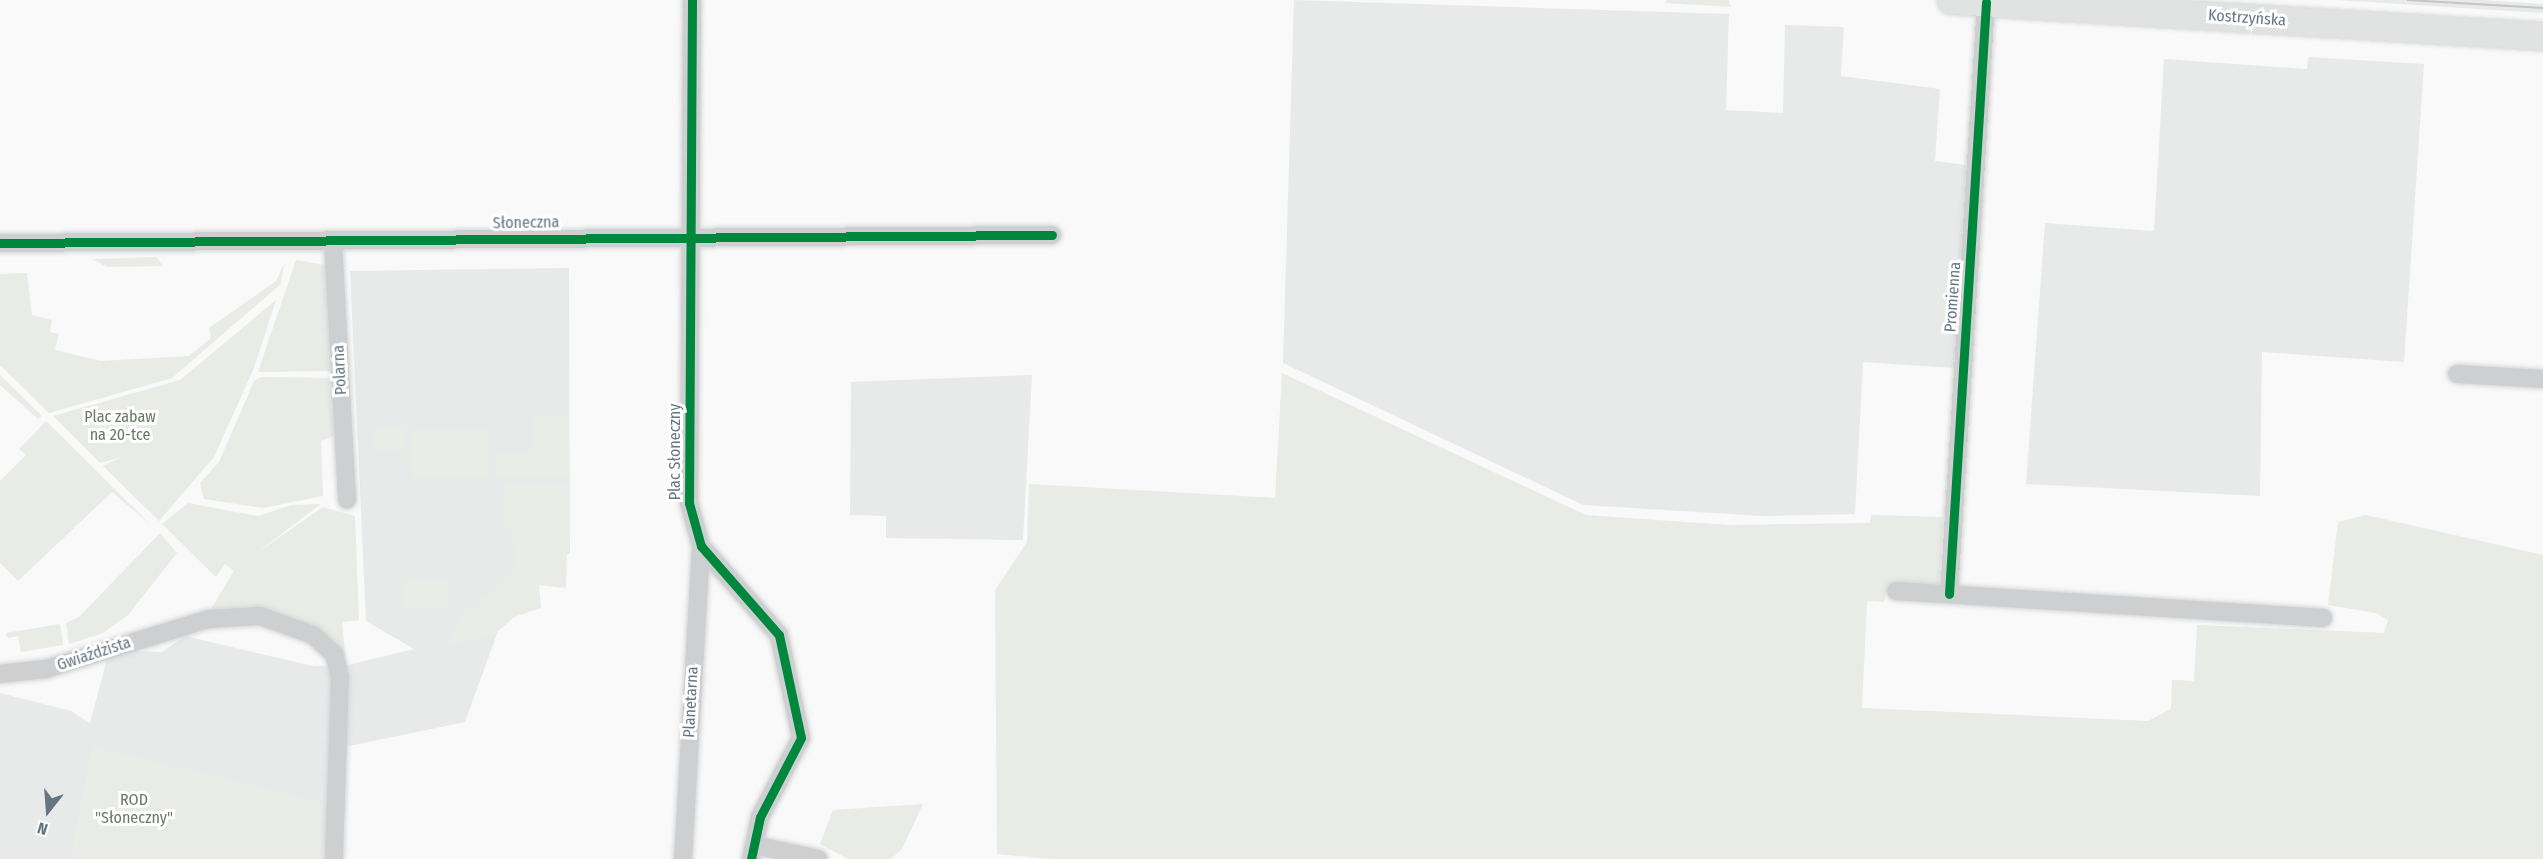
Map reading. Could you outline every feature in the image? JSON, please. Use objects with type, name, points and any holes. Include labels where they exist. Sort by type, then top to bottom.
[{"type":"main road","name":"Kostrzyńska","points":[[1951,0],[2543,36]]},
{"type":"street","name":"Plac Słoneczny","points":[[692,0],[689,503],[701,546],[779,635],[792,678],[801,738],[760,817],[753,852],[819,859]]},
{"type":"street","name":"Promienna","points":[[1950,594],[1986,2]]},
{"type":"street","name":"Słoneczna","points":[[0,243],[1052,235]]},
{"type":"street","name":"Polarna","points":[[333,241],[346,500]]},
{"type":"street","points":[[2457,374],[2543,379]]},
{"type":"street","name":"Planetarna","points":[[683,859],[701,546]]},
{"type":"street","points":[[1896,591],[2323,618]]},
{"type":"street","name":"Gwiaździsta","points":[[0,674],[71,662],[185,625],[260,616],[300,628],[324,643],[340,677],[334,859]]},
{"type":"shaded area","points":[[1294,0],[1729,14],[1726,110],[1783,113],[1785,25],[1844,27],[1841,76],[1940,89],[1935,161],[1966,165],[1954,368],[1863,362],[1855,514],[1763,516],[1583,505],[1283,363]]},
{"type":"shaded area","points":[[2336,0],[2484,0],[2543,4],[2543,13]]},
{"type":"shaded area","points":[[2308,57],[2424,64],[2404,362],[2262,352],[2260,496],[2026,484],[2045,223],[2154,231],[2164,59],[2307,69]]},
{"type":"shaded area","points":[[569,268],[570,553],[462,617],[447,646],[498,631],[465,722],[330,750],[330,805],[93,747],[72,859],[0,859],[0,693],[71,711],[90,723],[107,659],[131,651],[162,652],[185,636],[313,666],[348,665],[414,649],[366,621],[350,271]]},
{"type":"shaded area","points":[[1032,375],[1023,540],[886,538],[886,516],[850,515],[851,382]]},
{"type":"green space","points":[[1667,0],[1729,0],[1731,7],[1664,3]]},
{"type":"green space","points":[[156,257],[163,266],[107,267],[93,259]]},
{"type":"green space","points":[[296,260],[325,265],[331,371],[258,372]]},
{"type":"green space","points":[[284,264],[281,284],[172,378],[49,413],[0,365],[0,274],[27,273],[32,315],[52,320],[50,332],[59,334],[55,350],[101,361],[189,356],[211,338],[209,328],[276,281]]},
{"type":"green space","name":"Plac zabaw na 20-tce","points":[[276,300],[254,368],[214,457],[159,521],[103,466],[121,457],[100,463],[53,416],[180,380]]},
{"type":"green space","points":[[1282,373],[1586,515],[1729,525],[1870,523],[1871,515],[1943,517],[1939,589],[1888,585],[1884,602],[1867,601],[1862,708],[2148,721],[2171,709],[2172,680],[2194,681],[2197,625],[2384,633],[2388,620],[2376,613],[2328,605],[2338,522],[2366,515],[2543,555],[2543,859],[1053,859],[997,854],[995,590],[1027,542],[1029,484],[1275,498]]},
{"type":"green space","points":[[0,375],[42,416],[38,419],[0,385]]},
{"type":"green space","points":[[261,377],[331,378],[334,436],[321,441],[323,496],[263,508],[204,499],[200,483],[219,462],[254,381]]},
{"type":"green space","points":[[569,415],[569,476],[496,477],[495,454],[533,452],[533,416]]},
{"type":"green space","points":[[46,421],[151,525],[112,492],[18,581],[0,563],[0,481],[26,455],[19,449]]},
{"type":"green space","points":[[373,426],[406,426],[406,450],[373,450]]},
{"type":"green space","points":[[412,430],[489,430],[489,478],[412,478]]},
{"type":"green space","points":[[502,483],[569,484],[566,588],[539,585],[541,608],[514,617],[498,631],[446,647],[462,617],[514,569],[513,530],[503,529]]},
{"type":"green space","points":[[188,503],[258,516],[292,505],[321,504],[255,554],[323,507],[355,516],[359,620],[342,622],[347,675],[328,639],[208,614],[234,571],[225,564],[216,577],[162,524]]},
{"type":"green space","points":[[160,533],[177,553],[128,615],[103,633],[69,644],[66,623],[79,617]]},
{"type":"green space","points":[[403,580],[448,580],[448,607],[403,607]]},
{"type":"green space","points":[[60,624],[63,645],[21,652],[18,636],[8,638],[6,633]]},
{"type":"green space","name":"ROD \"Słoneczny\"","points":[[93,746],[330,805],[324,859],[72,859]]},
{"type":"green space","points":[[923,804],[902,849],[891,859],[848,859],[820,844],[833,810]]},
{"type":"tram line","points":[[2408,0],[2543,8]]},
{"type":"cycle path","points":[[692,0],[689,503],[701,546],[779,635],[801,738],[760,817],[751,859]]},
{"type":"cycle path","points":[[1949,594],[1986,2]]},
{"type":"cycle path","points":[[0,243],[1052,235]]}]
